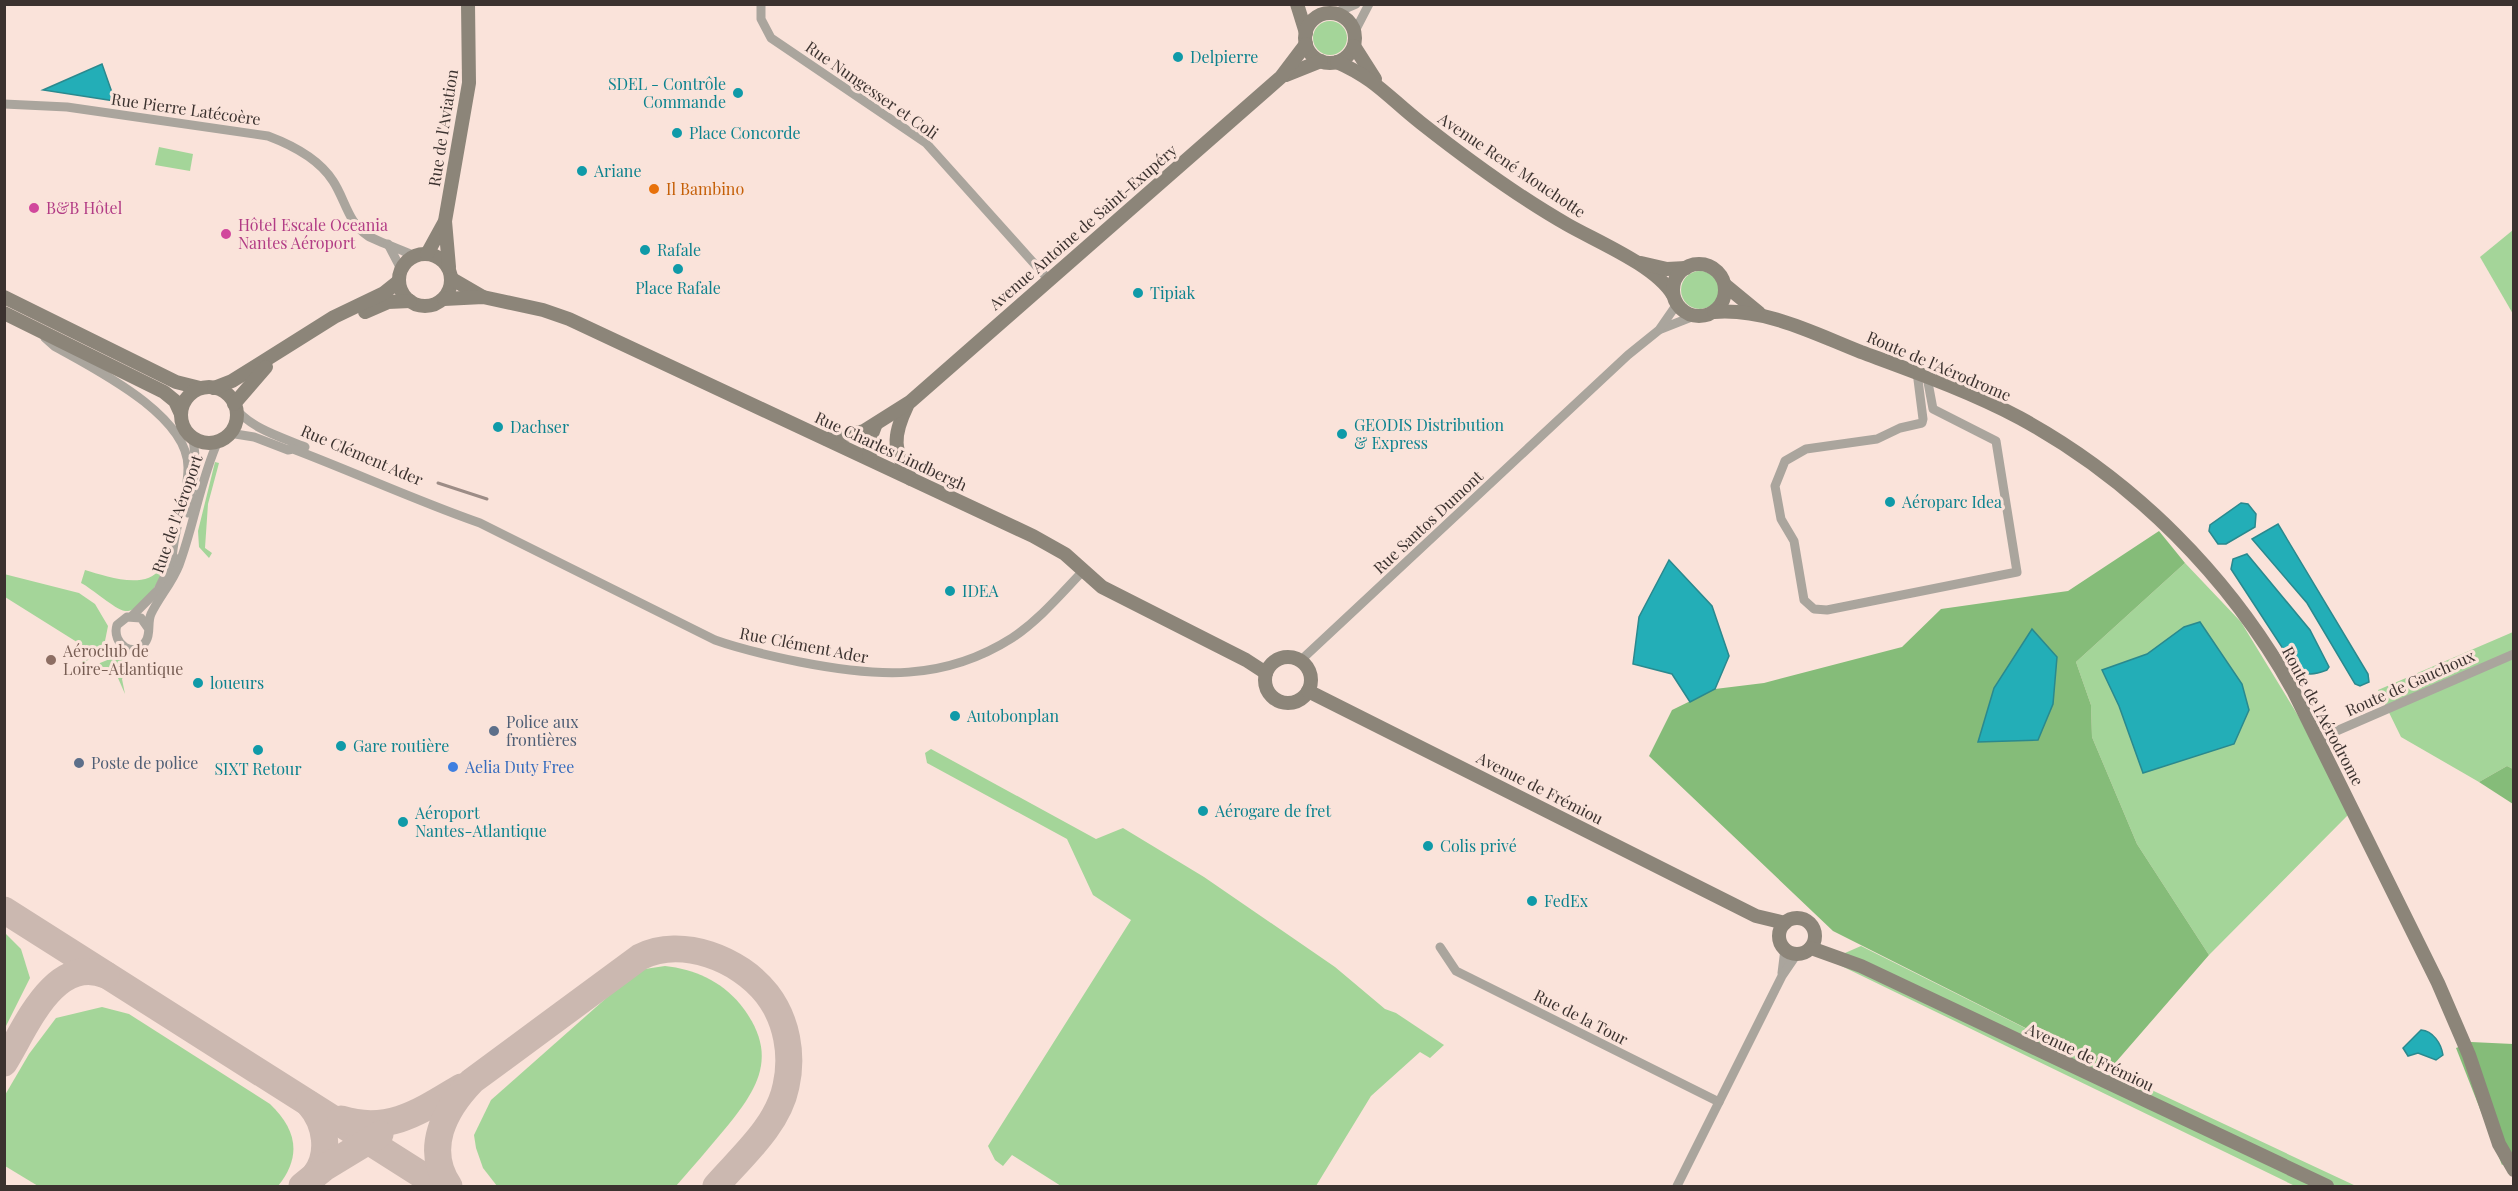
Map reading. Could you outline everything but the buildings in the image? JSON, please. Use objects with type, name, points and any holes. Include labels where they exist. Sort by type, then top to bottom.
[{"type":"main road","name":"Rue de l'Aviation","points":[[450,273],[445,221],[468,95],[470,48],[468,4]]},
{"type":"main road","points":[[1297,4],[1306,38],[1314,57],[1321,61],[1337,62],[1344,58],[1354,40],[1349,22],[1311,4]]},
{"type":"main road","points":[[1306,38],[1311,21],[1331,13]]},
{"type":"main road","name":"Avenue Antoine de Saint-Exupéry","points":[[827,439],[852,435],[875,426],[908,404],[1281,77],[1306,38]]},
{"type":"main road","name":"Avenue René Mouchotte","points":[[1354,40],[1377,84]]},
{"type":"main road","name":"Avenue Antoine de Saint-Exupéry","points":[[1281,77],[1321,61]]},
{"type":"main road","name":"Avenue René Mouchotte","points":[[1337,62],[1377,84],[1418,121],[1505,184],[1553,216],[1636,262],[1669,288],[1675,300]]},
{"type":"main road","name":"Rue de l'Aviation","points":[[421,255],[445,221]]},
{"type":"main road","points":[[181,414],[185,401],[207,388],[232,381],[334,317],[384,293],[421,255],[440,258],[450,273],[444,299],[428,306],[410,301],[388,302],[318,328]]},
{"type":"main road","name":"Avenue René Mouchotte","points":[[1636,262],[1667,269],[1686,268]]},
{"type":"main road","points":[[1696,264],[1713,267],[1720,274],[1725,285],[1724,299],[1714,312],[1704,316],[1694,316],[1675,300],[1673,286],[1680,272],[1696,264]]},
{"type":"main road","name":"Rue Charles Lindbergh","points":[[450,273],[483,297]]},
{"type":"main road","points":[[400,275],[402,292],[410,301]]},
{"type":"main road","name":"Route de l'Aérodrome","points":[[1725,285],[1759,313],[1922,375],[2021,419],[2088,460],[2144,505],[2193,552],[2229,595],[2280,666],[2318,739],[2438,983],[2472,1064],[2499,1144],[2514,1170]]},
{"type":"main road","points":[[4,297],[176,382],[226,393],[235,406],[236,419],[224,437],[207,443],[193,438],[182,425],[181,414],[175,401],[164,392],[4,313]]},
{"type":"main road","name":"Rue Charles Lindbergh","points":[[444,299],[483,297],[537,308],[569,320],[1052,545],[1082,572],[1113,593],[1246,660],[1266,673]]},
{"type":"main road","name":"Route de l'Aérodrome","points":[[1714,312],[1759,313]]},
{"type":"main road","points":[[235,406],[253,379],[292,344]]},
{"type":"main road","name":"Avenue Antoine de Saint-Exupéry","points":[[896,444],[899,422],[908,404]]},
{"type":"main road","points":[[875,426],[869,442],[872,460],[889,454],[896,444]]},
{"type":"main road","points":[[896,444],[899,460],[911,479]]},
{"type":"main road","points":[[1280,658],[1294,658],[1300,661],[1309,671],[1308,691],[1297,701],[1282,702],[1276,699],[1266,688],[1266,673],[1280,658]]},
{"type":"main road","name":"Avenue de Frémiou","points":[[1308,691],[1782,929]]},
{"type":"main road","points":[[1795,918],[1804,919],[1813,928],[1813,944],[1791,951],[1782,929],[1795,918]]},
{"type":"main road","name":"Avenue de Frémiou","points":[[1813,944],[2327,1186]]},
{"type":"street","name":"Rue Nungesser et Coli","points":[[761,4],[761,19],[771,38],[926,143],[1048,279]]},
{"type":"street","points":[[1331,13],[1356,4]]},
{"type":"street","points":[[1354,40],[1370,4]]},
{"type":"street","name":"Rue Pierre Latécoère","points":[[4,104],[67,107],[249,131],[268,136],[288,144],[323,169],[333,182],[348,214],[369,237],[421,255]]},
{"type":"street","points":[[388,244],[400,275]]},
{"type":"street","name":"Rue Santos Dumont","points":[[1300,661],[1628,355],[1659,330],[1675,300]]},
{"type":"street","points":[[1659,330],[1694,316]]},
{"type":"street","points":[[39,332],[54,345],[134,394],[178,437],[188,465],[185,493],[172,545],[172,563]]},
{"type":"street","points":[[1922,375],[1933,409],[1996,441],[2017,572],[1827,610],[1814,609],[1804,600],[1794,541],[1782,519],[1776,486],[1777,476],[1787,458],[1799,451],[1877,439],[1923,422],[1922,375]]},
{"type":"street","name":"Rue Clément Ader","points":[[235,406],[242,416],[264,430],[404,487],[715,640],[755,653],[870,674],[923,671],[949,666],[980,655],[1003,643],[1035,621],[1082,572]]},
{"type":"street","name":"Rue Clément Ader","points":[[224,437],[254,436],[288,450],[293,449],[402,492],[439,510],[480,523]]},
{"type":"street","name":"Rue de l'Aéroport","points":[[193,438],[196,454],[195,478],[180,543],[172,563],[158,590],[132,616],[121,620],[116,628],[116,638],[122,646],[130,649],[142,646],[148,638],[151,614],[178,566],[224,437]]},
{"type":"street","points":[[132,616],[143,620],[148,628]]},
{"type":"street","name":"Route de Gauchoux","points":[[2318,739],[2514,654]]},
{"type":"street","name":"Rue de la Tour","points":[[1440,947],[1455,971],[1719,1102]]},
{"type":"street","points":[[1677,1186],[1782,976],[1791,951]]},
{"type":"green space","points":[[1330,21],[1342,26],[1347,38],[1342,50],[1330,55],[1318,50],[1313,38],[1318,26]]},
{"type":"green space","points":[[159,147],[193,154],[190,171],[155,165]]},
{"type":"green space","points":[[2513,230],[2513,314],[2480,257]]},
{"type":"green space","points":[[1700,271],[1713,277],[1719,290],[1713,303],[1700,309],[1687,303],[1681,290],[1687,277]]},
{"type":"green space","points":[[215,462],[219,463],[208,504],[205,548],[212,553],[209,558],[199,547],[198,531]]},
{"type":"green space","points":[[2159,531],[2185,563],[2076,662],[2091,705],[2092,737],[2137,844],[2209,955],[2109,1070],[1833,931],[1649,756],[1672,710],[1715,689],[1764,683],[1902,647],[1941,609],[2068,591]]},
{"type":"green space","points":[[168,545],[167,562],[162,573],[149,595],[133,610],[120,609],[81,583],[85,570],[125,580],[145,579],[154,575],[161,568]]},
{"type":"green space","points":[[2185,563],[2241,622],[2305,727],[2348,815],[2209,955],[2137,844],[2092,737],[2091,705],[2076,662]]},
{"type":"green space","points":[[4,574],[79,593],[95,604],[108,626],[105,641],[85,663],[82,661],[88,649],[5,597]]},
{"type":"green space","points":[[2513,632],[2513,769],[2507,766],[2479,782],[2401,737],[2378,690]]},
{"type":"green space","points":[[122,654],[125,674],[122,679],[125,694],[118,678],[105,670],[93,672],[100,663]]},
{"type":"green space","points":[[931,749],[1096,839],[1123,828],[1204,877],[1335,967],[1385,1009],[1396,1013],[1444,1045],[1430,1058],[1420,1052],[1371,1096],[1316,1186],[1061,1186],[1012,1155],[1003,1166],[995,1160],[988,1146],[1131,920],[1093,895],[1067,839],[927,763],[925,753]]},
{"type":"green space","points":[[2507,766],[2513,769],[2513,804],[2479,782]]},
{"type":"green space","points":[[5,933],[21,949],[30,978],[5,1028]]},
{"type":"green space","points":[[1861,946],[2109,1070],[2356,1186],[2295,1186],[1829,960]]},
{"type":"green space","points":[[665,966],[696,973],[716,983],[733,996],[752,1022],[762,1055],[760,1070],[747,1100],[736,1115],[676,1186],[497,1186],[483,1168],[474,1135],[491,1100],[638,970]]},
{"type":"green space","points":[[102,1007],[129,1014],[270,1104],[286,1124],[293,1144],[291,1164],[278,1186],[38,1186],[5,1166],[5,1095],[29,1054],[56,1018]]},
{"type":"green space","points":[[2471,1042],[2513,1044],[2513,1157],[2502,1165],[2456,1048]]},
{"type":"water","points":[[102,64],[115,101],[43,90]]},
{"type":"water","points":[[2241,503],[2248,504],[2256,514],[2255,527],[2226,544],[2218,544],[2209,531],[2210,525]]},
{"type":"water","points":[[2278,524],[2368,674],[2369,682],[2360,686],[2355,684],[2307,603],[2252,539]]},
{"type":"water","points":[[2247,554],[2310,630],[2329,667],[2327,670],[2308,674],[2293,664],[2231,569],[2233,559]]},
{"type":"water","points":[[1669,560],[1712,606],[1729,656],[1715,689],[1690,702],[1672,674],[1633,664],[1639,617]]},
{"type":"water","points":[[2200,622],[2242,684],[2249,710],[2234,744],[2143,773],[2119,706],[2102,670],[2147,654],[2184,627]]},
{"type":"water","points":[[2032,629],[2057,657],[2053,704],[2038,740],[1978,742],[1994,688]]},
{"type":"water","points":[[2421,1030],[2433,1035],[2440,1046],[2443,1055],[2436,1060],[2418,1053],[2408,1056],[2403,1048]]},
{"type":"taxiway","points":[[4,910],[439,1186]]},
{"type":"taxiway","points":[[449,1186],[438,1158],[441,1130],[453,1104],[472,1081],[640,957],[656,951],[674,949],[709,954],[742,970],[756,981],[774,1004],[787,1038],[789,1062],[782,1101],[767,1128],[716,1186]]},
{"type":"taxiway","points":[[4,1063],[43,998],[56,985],[71,975],[87,972],[106,975]]},
{"type":"taxiway","points":[[341,1119],[374,1124],[390,1122],[418,1112],[461,1087]]},
{"type":"taxiway","points":[[309,1104],[323,1129],[325,1148],[320,1167],[315,1175]]},
{"type":"taxiway","points":[[302,1186],[324,1168],[380,1134]]},
{"type":"railway","points":[[438,483],[487,499]]},
{"type":"place","name":"Delpierre","points":[[1178,57]]},
{"type":"place","name":"SDEL - Contrôle Commande","points":[[738,93]]},
{"type":"place","name":"Place Concorde","points":[[677,133]]},
{"type":"place","name":"Ariane","points":[[582,171]]},
{"type":"place","name":"Il Bambino","points":[[654,189]]},
{"type":"place","name":"B&B Hôtel","points":[[34,208]]},
{"type":"place","name":"Hôtel Escale Oceania Nantes Aéroport","points":[[226,234]]},
{"type":"place","name":"Rafale","points":[[645,250]]},
{"type":"place","name":"Place Rafale","points":[[678,269]]},
{"type":"place","name":"Tipiak","points":[[1138,293]]},
{"type":"place","name":"Dachser","points":[[498,427]]},
{"type":"place","name":"GEODIS Distribution & Express","points":[[1342,434]]},
{"type":"place","name":"Aéroparc Idea","points":[[1890,502]]},
{"type":"place","name":"IDEA","points":[[950,591]]},
{"type":"place","name":"Aéroclub de Loire-Atlantique","points":[[51,660]]},
{"type":"place","name":"loueurs","points":[[198,683]]},
{"type":"place","name":"Autobonplan","points":[[955,716]]},
{"type":"place","name":"Police aux frontières","points":[[494,731]]},
{"type":"place","name":"Gare routière","points":[[341,746]]},
{"type":"place","name":"SIXT Retour","points":[[258,750]]},
{"type":"place","name":"Poste de police","points":[[79,763]]},
{"type":"place","name":"Aelia Duty Free","points":[[453,767]]},
{"type":"place","name":"Aérogare de fret","points":[[1203,811]]},
{"type":"place","name":"Aéroport Nantes-Atlantique","points":[[403,822]]},
{"type":"place","name":"Colis privé","points":[[1428,846]]},
{"type":"place","name":"FedEx","points":[[1532,901]]}]
